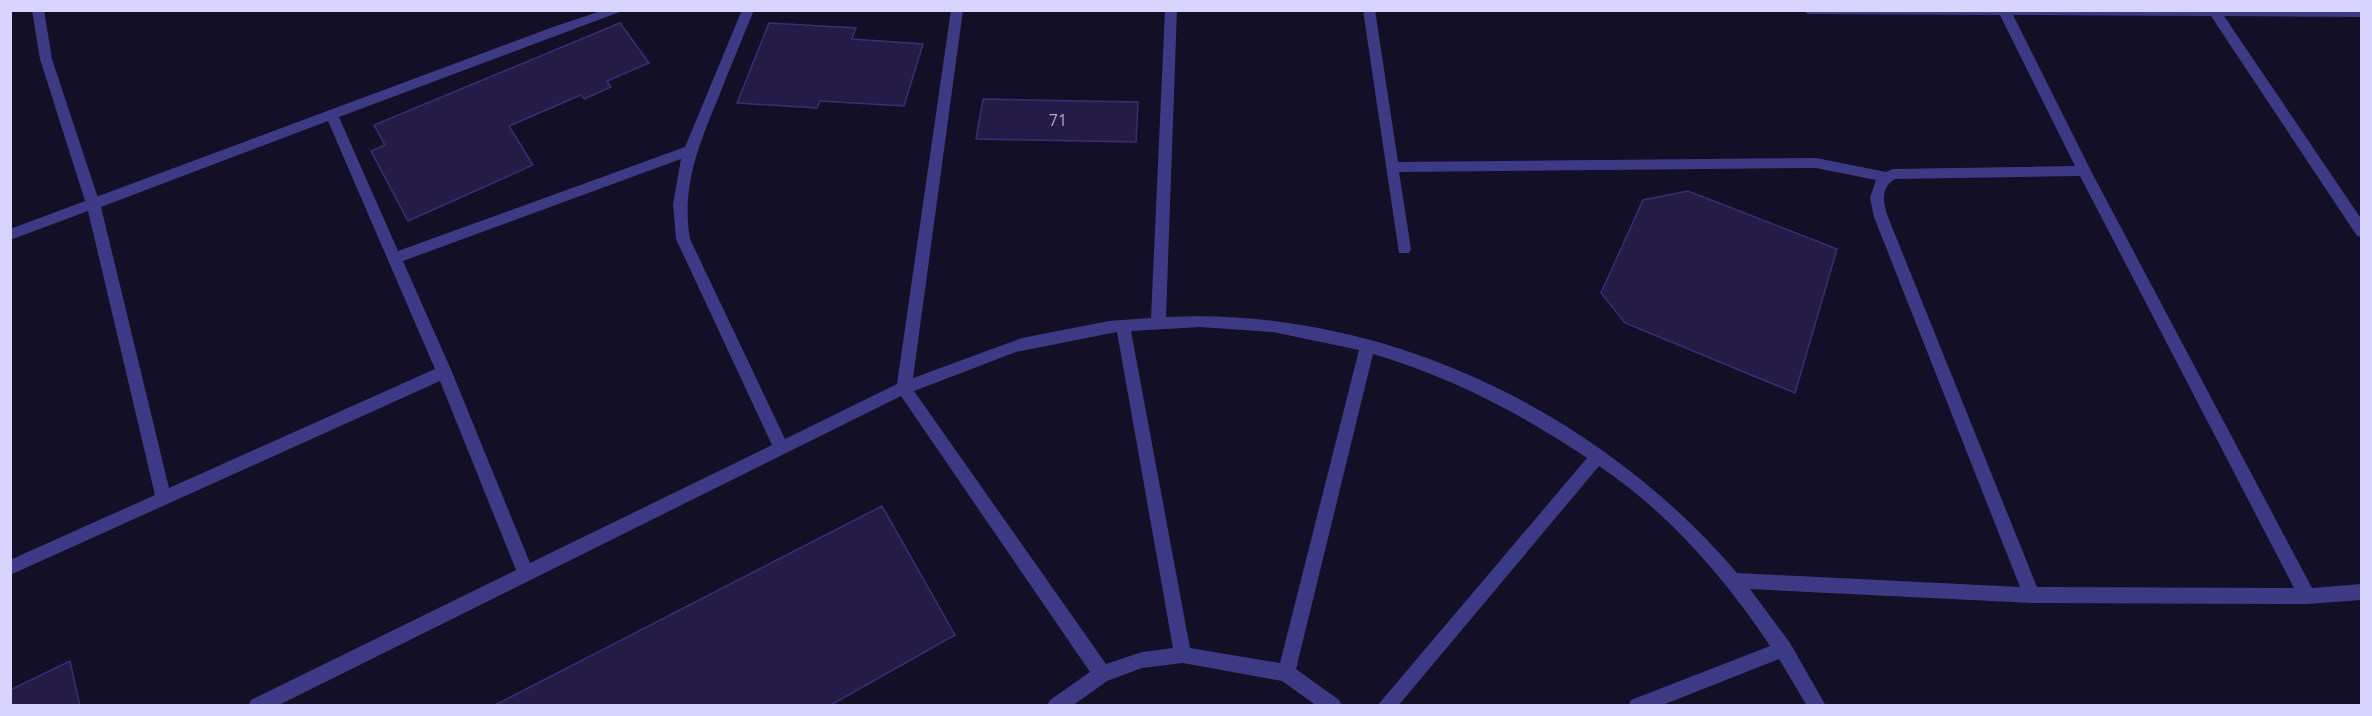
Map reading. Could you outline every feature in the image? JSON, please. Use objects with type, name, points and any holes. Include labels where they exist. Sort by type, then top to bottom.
[{"type":"street","points":[[38,10],[46,59],[93,204],[164,499]]},
{"type":"street","points":[[10,235],[557,30],[619,10]]},
{"type":"street","points":[[748,10],[690,150],[679,189],[678,213],[683,239],[781,448]]},
{"type":"street","points":[[957,10],[904,388],[1102,674]]},
{"type":"street","points":[[1158,322],[1171,10]]},
{"type":"street","points":[[1369,10],[1404,249]]},
{"type":"street","points":[[1808,10],[2361,14]]},
{"type":"street","points":[[2005,12],[2084,171],[2307,596]]},
{"type":"street","points":[[2215,13],[2361,232]]},
{"type":"street","points":[[332,116],[444,372],[526,573]]},
{"type":"street","points":[[395,258],[690,150]]},
{"type":"street","points":[[1393,167],[1816,163],[1886,177]]},
{"type":"street","points":[[2032,595],[1879,210],[1875,194],[1886,177],[1893,174],[2084,171]]},
{"type":"street","points":[[257,705],[904,388],[1013,347],[1123,325],[1158,322],[1228,322],[1299,329],[1368,344],[1447,371],[1524,407],[1599,455],[1668,512],[1733,581],[1784,649],[1817,705]]},
{"type":"street","points":[[1123,325],[1183,655]]},
{"type":"street","points":[[1286,672],[1368,344]]},
{"type":"street","points":[[10,568],[444,372]]},
{"type":"street","points":[[1386,705],[1599,455]]},
{"type":"street","points":[[1733,581],[2032,595],[2307,596],[2361,592]]},
{"type":"street","points":[[1636,705],[1784,649]]},
{"type":"street","points":[[1056,705],[1102,674],[1142,660],[1183,655],[1286,672],[1334,705]]},
{"type":"building","points":[[620,23],[649,63],[607,81],[611,87],[584,99],[581,95],[509,126],[533,165],[408,221],[371,151],[385,145],[374,125]]},
{"type":"building","points":[[769,23],[856,28],[852,39],[923,44],[904,106],[820,101],[817,108],[737,103]]},
{"type":"building","points":[[983,99],[1138,102],[1136,142],[976,139]]},
{"type":"building","points":[[1688,191],[1837,249],[1795,393],[1625,323],[1601,293],[1643,200]]},
{"type":"building","points":[[882,506],[955,635],[829,706],[493,706]]},
{"type":"building","points":[[70,661],[80,706],[10,706],[10,690]]}]
